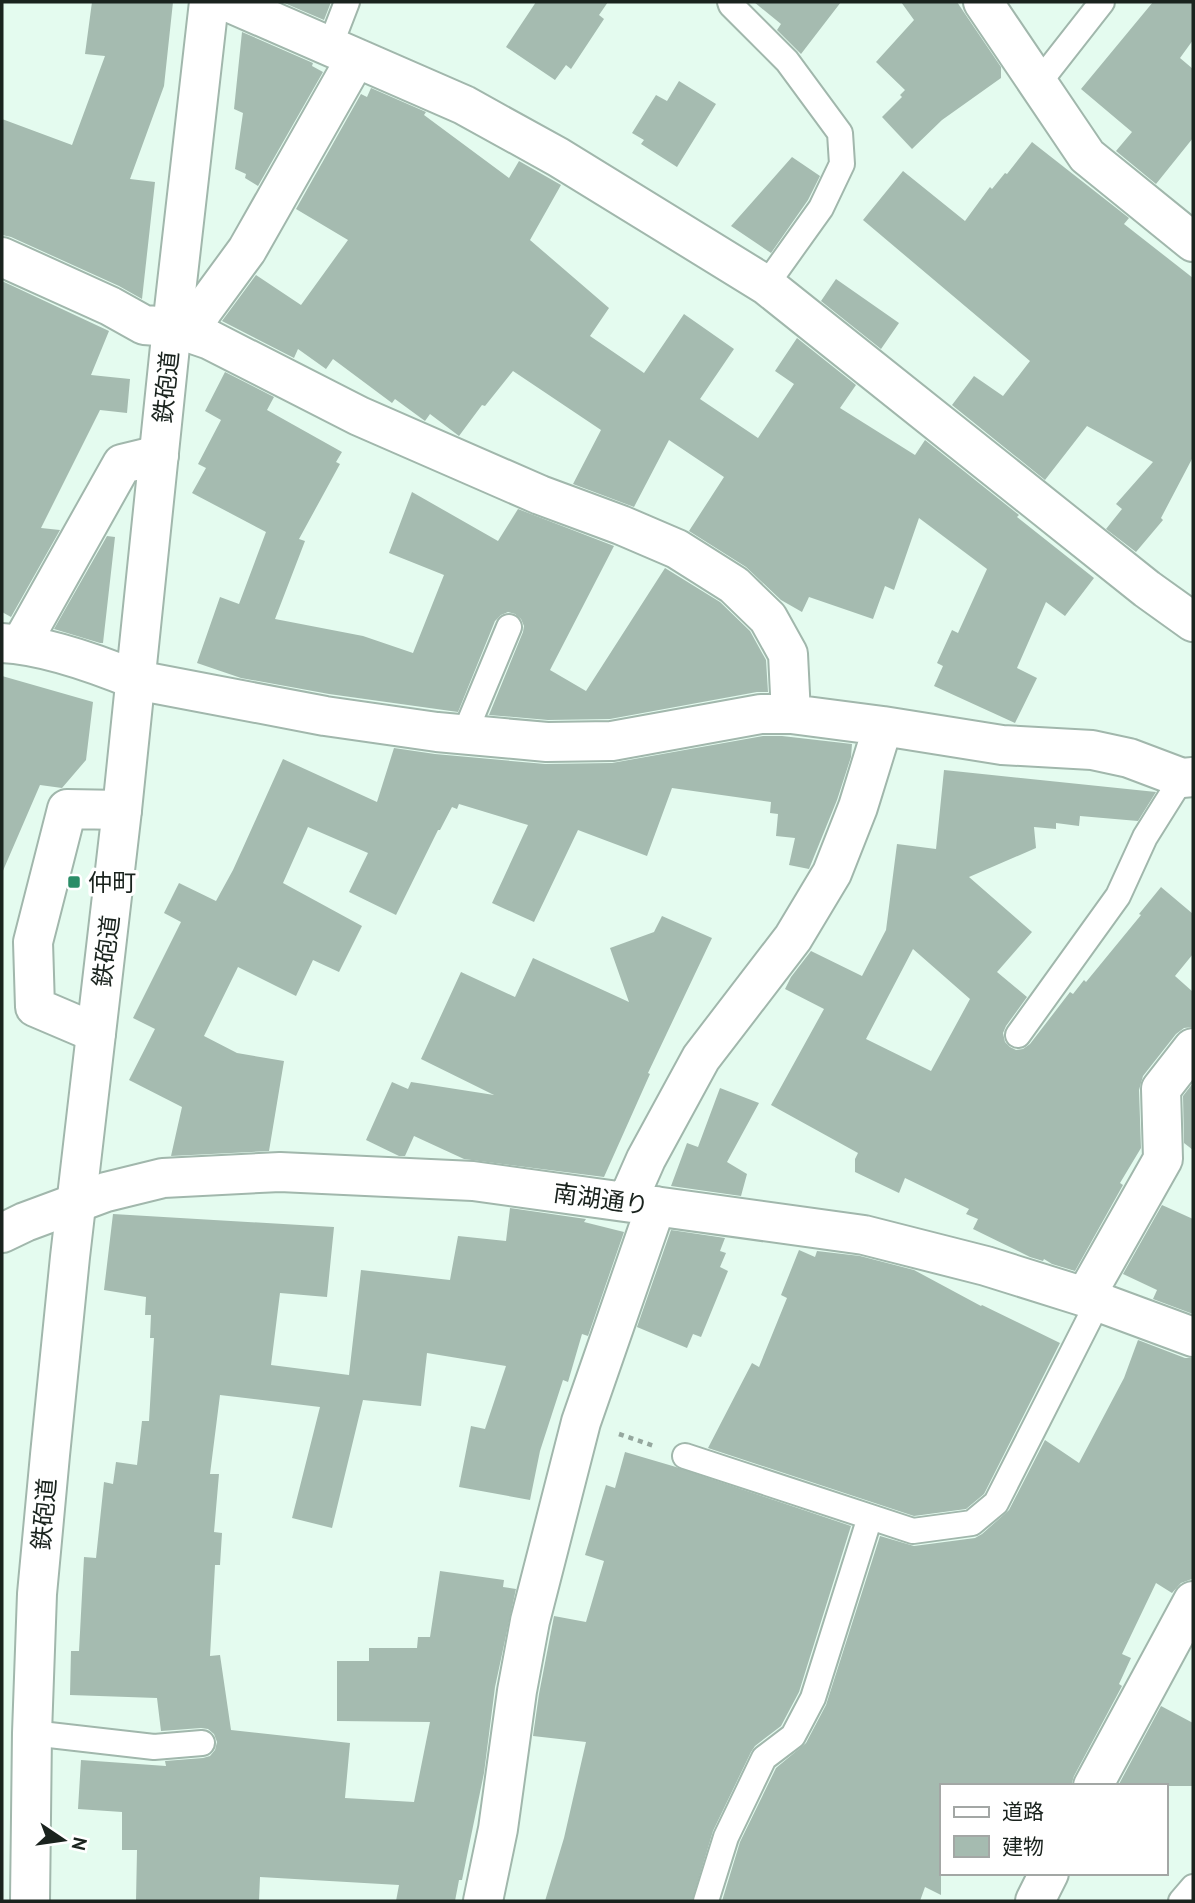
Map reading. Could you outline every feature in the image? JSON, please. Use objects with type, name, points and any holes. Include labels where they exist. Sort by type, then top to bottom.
[{"type":"street","name":"鉄砲道","points":[[30,1901],[37,1594],[55,1402],[159,455],[181,329],[209,2]]},
{"type":"street","points":[[228,2],[464,105],[558,157],[766,285],[1147,589],[1193,622]]},
{"type":"street","points":[[983,2],[1087,156],[1193,242]]},
{"type":"street","points":[[181,329],[203,310],[247,250],[343,52]]},
{"type":"street","points":[[2,257],[110,306],[144,325],[181,329],[210,340],[371,421],[540,495],[677,549],[734,585],[768,618],[788,654],[791,714]]},
{"type":"street","points":[[159,455],[122,464],[11,644],[107,668],[135,680],[325,716],[464,735],[547,741],[612,741],[761,714],[791,714],[1002,745],[1093,750],[1129,758],[1187,777]]},
{"type":"street","points":[[483,1901],[498,1829],[517,1690],[530,1621],[641,1204],[646,1159],[701,1058],[793,938],[832,873],[858,807],[883,726]]},
{"type":"street","points":[[96,1033],[36,1007],[33,942],[67,809],[122,810]]},
{"type":"street","points":[[1092,1299],[1163,1159],[1161,1089],[1193,1048]]},
{"type":"street","name":"南湖通り","points":[[2,1233],[106,1192],[163,1178],[280,1172],[473,1181],[864,1235],[986,1266],[1092,1299],[1193,1337]]},
{"type":"street","points":[[1094,1784],[1193,1601]]},
{"type":"lane","points":[[343,52],[347,2]]},
{"type":"lane","points":[[730,2],[787,61],[840,133],[842,164],[821,208],[766,285]]},
{"type":"lane","points":[[1037,85],[1102,2]]},
{"type":"lane","points":[[464,735],[509,627]]},
{"type":"lane","points":[[1018,1035],[1118,896],[1145,837],[1187,777]]},
{"type":"lane","points":[[685,1456],[913,1531],[972,1523],[996,1503],[1092,1299]]},
{"type":"lane","points":[[706,1901],[726,1837],[764,1758],[793,1736],[813,1698],[870,1517]]},
{"type":"lane","points":[[32,1733],[154,1747],[202,1743]]},
{"type":"lane","points":[[1181,1901],[1193,1887]]},
{"type":"path","points":[[581,1422],[685,1456]]},
{"type":"building","points":[[92,2],[173,2],[164,86],[130,179],[155,182],[142,299],[119,286],[2,235],[2,119],[72,145],[105,56],[85,54]]},
{"type":"building","points":[[282,2],[331,2],[324,20]]},
{"type":"building","points":[[536,2],[608,2],[599,15],[604,19],[571,69],[566,65],[555,80],[506,47]]},
{"type":"building","points":[[754,2],[841,2],[801,54],[777,30],[781,24]]},
{"type":"building","points":[[901,2],[957,2],[1001,67],[1001,78],[942,120],[912,149],[882,117],[902,97],[900,95],[905,90],[876,62],[914,20]]},
{"type":"building","points":[[1153,2],[1193,2],[1193,40],[1180,58],[1193,69],[1193,138],[1156,184],[1116,151],[1132,132],[1081,89]]},
{"type":"building","points":[[242,32],[313,63],[312,66],[323,72],[258,186],[245,178],[246,174],[235,169],[243,113],[234,109]]},
{"type":"building","points":[[679,81],[716,104],[677,167],[641,144],[644,140],[632,133],[656,95],[667,101]]},
{"type":"building","points":[[371,88],[426,112],[424,115],[509,178],[519,161],[561,185],[530,240],[609,308],[590,336],[644,373],[684,314],[734,349],[700,399],[758,438],[794,384],[775,371],[797,338],[856,385],[840,408],[915,455],[925,440],[1094,578],[1065,616],[1046,602],[1017,668],[1037,678],[1015,723],[934,686],[943,666],[937,663],[952,630],[958,633],[987,569],[919,518],[894,590],[885,586],[873,619],[809,597],[802,612],[781,600],[746,567],[689,531],[724,477],[669,440],[634,507],[573,484],[601,430],[513,371],[485,406],[482,405],[459,436],[430,414],[425,421],[395,399],[392,403],[333,359],[326,369],[298,349],[294,358],[222,321],[256,275],[301,305],[348,240],[296,209],[361,94],[367,97]]},
{"type":"building","points":[[1032,142],[1129,218],[1124,224],[1193,278],[1193,457],[1161,518],[1163,520],[1136,552],[1106,529],[1122,509],[1116,504],[1153,462],[1087,426],[1045,480],[952,405],[974,376],[1003,396],[1030,361],[863,220],[903,171],[965,221],[990,187],[992,189],[1005,173],[1007,174]]},
{"type":"building","points":[[792,157],[820,176],[808,200],[771,253],[731,226]]},
{"type":"building","points":[[836,279],[899,323],[881,349],[821,301]]},
{"type":"building","points":[[2,281],[109,331],[91,375],[130,379],[127,413],[100,410],[41,528],[60,530],[11,617],[2,612]]},
{"type":"building","points":[[225,372],[274,397],[267,410],[342,452],[336,462],[340,464],[299,539],[305,541],[275,619],[363,636],[413,653],[444,575],[389,553],[412,492],[498,541],[518,509],[614,546],[550,670],[586,691],[665,568],[720,602],[750,631],[766,660],[768,692],[610,719],[548,720],[489,715],[523,632],[521,619],[508,612],[495,621],[458,712],[329,694],[241,678],[197,663],[220,597],[239,604],[266,532],[192,493],[206,468],[198,464],[221,420],[205,411]]},
{"type":"building","points":[[107,536],[115,537],[103,643],[100,643],[54,629]]},
{"type":"building","points":[[2,676],[93,702],[86,760],[62,788],[40,785],[2,873]]},
{"type":"building","points":[[763,736],[852,744],[851,757],[837,800],[809,869],[789,865],[795,838],[776,836],[778,814],[770,813],[771,802],[672,788],[647,856],[578,830],[534,922],[492,903],[528,825],[459,804],[457,809],[452,807],[438,830],[396,915],[349,892],[368,853],[308,827],[283,883],[362,926],[339,972],[313,960],[296,996],[238,967],[204,1036],[237,1053],[284,1061],[269,1151],[171,1156],[182,1107],[129,1080],[155,1029],[133,1018],[181,922],[164,913],[179,883],[216,901],[233,870],[283,759],[377,802],[394,748],[545,764],[612,763]]},
{"type":"building","points":[[944,770],[1156,792],[1138,821],[1080,816],[1079,826],[1056,823],[1056,829],[1034,827],[1036,848],[969,877],[1032,932],[997,972],[1027,997],[1003,1033],[1005,1042],[1016,1050],[1030,1044],[1070,992],[1073,994],[1084,980],[1086,982],[1161,887],[1193,914],[1193,954],[1175,976],[1193,992],[1193,1027],[1184,1028],[1176,1034],[1143,1076],[1139,1090],[1141,1148],[1075,1271],[1044,1259],[1043,1261],[1030,1257],[973,1229],[978,1219],[966,1214],[969,1209],[905,1178],[899,1193],[855,1172],[858,1153],[771,1105],[824,1009],[785,989],[791,977],[811,951],[862,976],[886,930],[897,844],[936,849]],"holes":[[[913,949],[970,999],[931,1071],[866,1039]]]},
{"type":"building","points":[[662,916],[712,938],[648,1073],[650,1074],[604,1177],[464,1159],[414,1136],[405,1156],[399,1156],[366,1140],[392,1082],[408,1089],[411,1082],[494,1095],[421,1059],[461,972],[515,997],[533,958],[629,1002],[610,948],[654,932]]},
{"type":"building","points":[[1193,1083],[1193,1150],[1184,1143],[1183,1096]]},
{"type":"building","points":[[720,1088],[759,1103],[727,1162],[747,1174],[741,1196],[671,1186],[687,1143],[698,1147]]},
{"type":"building","points":[[1162,1205],[1193,1219],[1193,1314],[1153,1299],[1157,1290],[1123,1274]]},
{"type":"building","points":[[510,1208],[586,1219],[584,1222],[624,1232],[588,1336],[582,1334],[568,1382],[563,1380],[540,1451],[530,1500],[459,1487],[471,1426],[485,1429],[506,1366],[427,1353],[421,1406],[363,1400],[332,1528],[292,1518],[320,1407],[220,1395],[210,1474],[219,1474],[214,1532],[222,1533],[220,1565],[215,1565],[210,1656],[220,1655],[231,1730],[350,1743],[345,1798],[414,1802],[430,1722],[337,1721],[337,1661],[369,1661],[369,1648],[417,1648],[418,1637],[430,1637],[440,1571],[504,1580],[503,1587],[516,1589],[495,1687],[484,1773],[462,1880],[459,1880],[455,1901],[396,1901],[399,1885],[260,1877],[259,1901],[136,1901],[137,1850],[122,1850],[122,1812],[78,1809],[81,1760],[166,1766],[165,1761],[210,1756],[217,1742],[208,1729],[161,1731],[157,1698],[70,1695],[71,1651],[79,1651],[84,1557],[96,1558],[104,1482],[113,1484],[116,1462],[137,1465],[142,1421],[149,1421],[154,1338],[150,1338],[151,1315],[145,1315],[146,1297],[104,1290],[113,1214],[334,1227],[327,1297],[280,1293],[271,1365],[349,1375],[361,1270],[450,1280],[458,1236],[506,1241]]},
{"type":"building","points":[[671,1230],[725,1238],[720,1251],[726,1253],[720,1267],[728,1271],[701,1337],[693,1334],[687,1348],[637,1327]]},
{"type":"building","points":[[799,1250],[815,1257],[817,1251],[860,1256],[914,1270],[981,1306],[1060,1343],[984,1494],[966,1509],[914,1516],[708,1448],[752,1363],[759,1367],[787,1298],[781,1295]]},
{"type":"building","points":[[1138,1340],[1185,1358],[1193,1358],[1193,1577],[1181,1583],[1172,1593],[1156,1583],[1122,1654],[1131,1658],[1119,1684],[1122,1686],[1072,1784],[940,1784],[941,1895],[925,1887],[920,1901],[722,1901],[740,1842],[776,1768],[806,1743],[826,1705],[880,1536],[914,1546],[975,1538],[982,1534],[1009,1510],[1045,1440],[1079,1463],[1124,1378]]},
{"type":"building","points":[[625,1452],[851,1526],[799,1692],[781,1726],[751,1752],[713,1831],[692,1901],[545,1901],[564,1838],[586,1742],[533,1736],[539,1694],[554,1616],[586,1622],[604,1561],[585,1555],[606,1485],[615,1488]]},
{"type":"building","points":[[1161,1706],[1193,1723],[1193,1786],[1119,1784]]},
{"type":"place","name":"仲町","points":[[74,882]]}]
